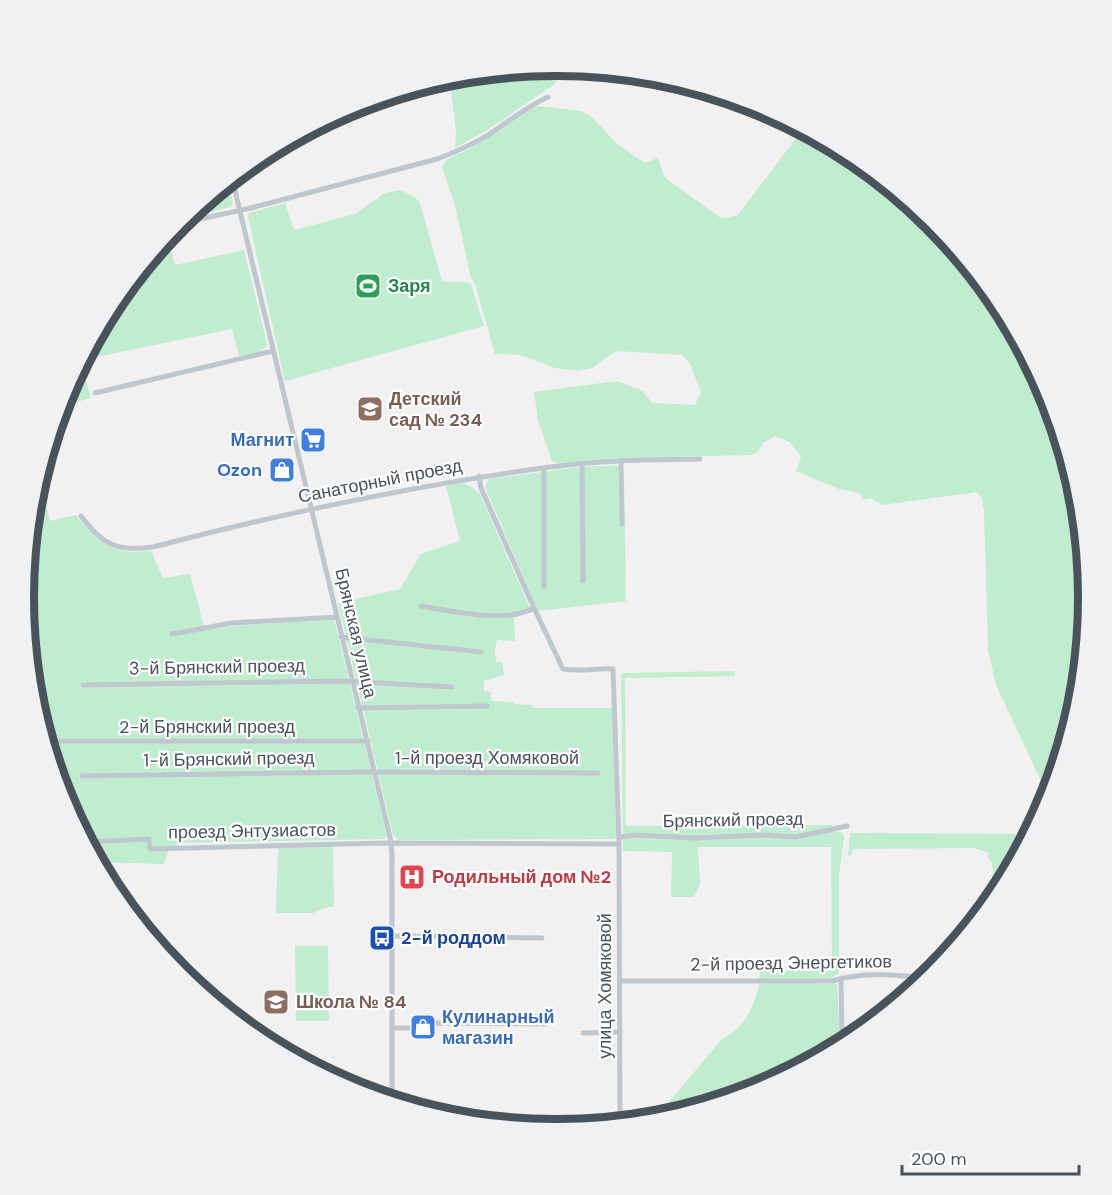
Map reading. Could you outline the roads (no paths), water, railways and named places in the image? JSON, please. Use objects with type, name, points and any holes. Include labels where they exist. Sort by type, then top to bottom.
[{"type":"street","points":[[197,220],[437,159],[465,148],[530,105],[548,97]]},
{"type":"street","name":"Брянская улица","points":[[234,188],[391,843],[392,1092]]},
{"type":"street","points":[[95,393],[273,351]]},
{"type":"street","name":"Санаторный проезд","points":[[81,516],[110,544],[132,550],[311,509],[479,476],[621,461],[700,459]]},
{"type":"street","points":[[621,461],[622,524]]},
{"type":"street","points":[[582,465],[583,581]]},
{"type":"street","points":[[544,469],[544,586]]},
{"type":"street","points":[[421,606],[492,616],[523,614],[534,608],[481,488],[479,476]]},
{"type":"street","name":"улица Хомяковой","points":[[534,608],[563,669],[578,671],[614,669],[619,841],[620,1115]]},
{"type":"street","points":[[172,634],[232,623],[337,617]]},
{"type":"street","points":[[341,637],[481,652]]},
{"type":"street","name":"3-й Брянский проезд","points":[[83,685],[352,682],[452,687]]},
{"type":"street","points":[[358,708],[487,706]]},
{"type":"street","name":"2-й Брянский проезд","points":[[55,741],[368,741]]},
{"type":"street","name":"1-й проезд Хомяковой","points":[[375,773],[598,773]]},
{"type":"street","name":"1-й Брянский проезд","points":[[82,776],[375,773]]},
{"type":"street","name":"Брянский проезд","points":[[391,843],[619,841],[636,835],[694,838],[763,835],[796,837],[847,826]]},
{"type":"street","name":"проезд Энтузиастов","points":[[95,842],[149,839],[150,849],[391,843]]},
{"type":"street","points":[[392,936],[542,938]]},
{"type":"street","name":"2-й проезд Энергетиков","points":[[620,981],[831,981],[883,973],[914,977]]},
{"type":"street","points":[[841,978],[842,1034]]},
{"type":"street","points":[[393,1029],[428,1028],[436,1023],[545,1024]]},
{"type":"street","points":[[583,1034],[620,1032]]},
{"type":"place","name":"Заря","points":[[368,286]]},
{"type":"place","name":"Детский сад № 234","points":[[370,409]]},
{"type":"place","name":"Магнит","points":[[313,440]]},
{"type":"place","name":"Ozon","points":[[282,470]]},
{"type":"place","name":"Родильный дом №2","points":[[412,877]]},
{"type":"place","name":"2-й роддом","points":[[382,938]]},
{"type":"place","name":"Школа № 84","points":[[276,1002]]},
{"type":"place","name":"Кулинарный магазин","points":[[423,1027]]}]
